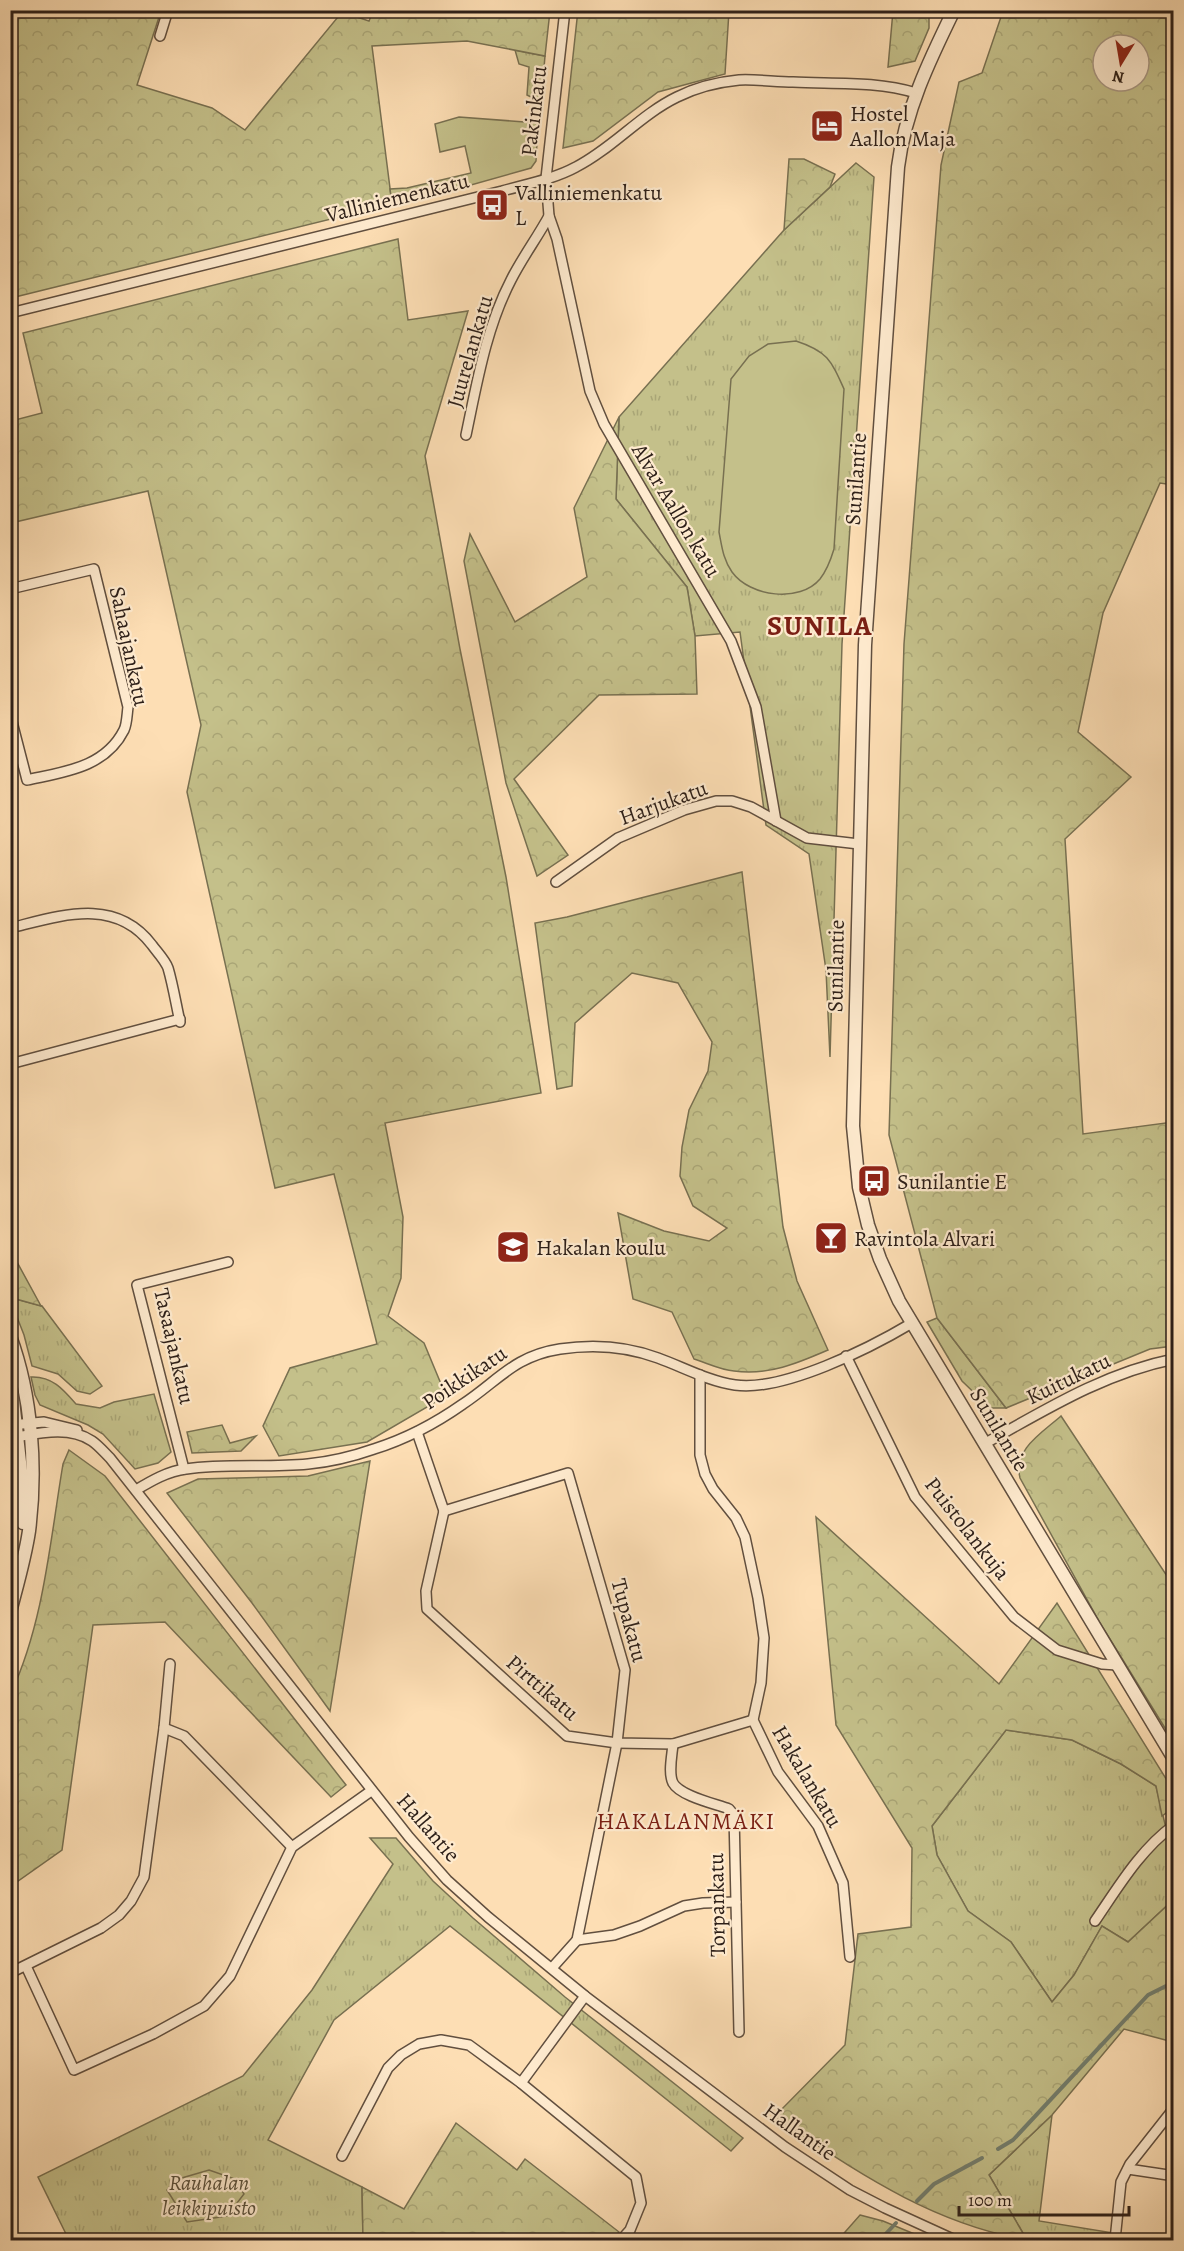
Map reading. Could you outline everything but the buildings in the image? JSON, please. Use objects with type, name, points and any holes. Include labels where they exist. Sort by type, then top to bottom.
[{"type":"street","points":[[160,36],[168,10]]},
{"type":"street","name":"Pakinkatu","points":[[549,216],[546,178],[565,10]]},
{"type":"street","name":"Sunilantie","points":[[954,10],[932,53],[916,93],[901,147],[897,179],[865,645],[853,1103],[855,1156],[868,1225],[899,1301],[1173,1759]]},
{"type":"street","name":"Valliniemenkatu","points":[[10,313],[502,191],[546,178],[577,167],[652,110],[678,96],[719,84],[740,80],[852,84],[896,88],[916,93]]},
{"type":"street","name":"Juurelankatu","points":[[466,435],[481,362],[495,319],[511,279],[549,216]]},
{"type":"street","name":"Alvar Aallon katu","points":[[549,216],[557,238],[591,391],[604,424],[631,473],[731,640],[756,706],[776,821]]},
{"type":"street","name":"Sahaajankatu","points":[[10,589],[94,569],[128,707],[124,730],[106,753],[84,767],[27,780],[10,714]]},
{"type":"street","name":"Harjukatu","points":[[556,882],[618,838],[684,810],[716,801],[732,801],[751,807],[807,838],[859,844]]},
{"type":"street","points":[[10,928],[68,914],[96,913],[122,920],[145,936],[167,965],[180,1020],[10,1064]]},
{"type":"street","name":"Tasaajankatu","points":[[184,1469],[137,1285],[228,1262]]},
{"type":"street","name":"Poikkikatu","points":[[136,1490],[152,1480],[184,1469],[310,1464],[374,1449],[417,1432],[464,1404],[514,1364],[558,1349],[596,1346],[627,1349],[734,1385],[761,1386],[796,1377],[846,1356],[912,1323]]},
{"type":"street","points":[[10,1336],[22,1376],[19,1430],[22,1496],[21,1570],[10,1611]]},
{"type":"street","name":"Puistolankuja","points":[[846,1356],[915,1497],[1014,1617],[1057,1650],[1102,1664],[1117,1665]]},
{"type":"street","name":"Kuitukatu","points":[[984,1444],[1077,1393],[1132,1369],[1173,1359]]},
{"type":"street","points":[[10,1374],[19,1430]]},
{"type":"street","name":"Hakalankatu","points":[[700,1375],[700,1455],[705,1474],[713,1489],[736,1518],[745,1537],[758,1598],[764,1638],[761,1683],[753,1719],[778,1772],[818,1826],[843,1883],[850,1957]]},
{"type":"street","name":"Hallantie","points":[[19,1430],[74,1434],[91,1440],[110,1458],[371,1791],[447,1880],[488,1917],[585,1996],[696,2081],[820,2171],[885,2208],[955,2241]]},
{"type":"street","points":[[417,1432],[444,1511]]},
{"type":"street","name":"Tupakatu","points":[[444,1511],[568,1473],[625,1670],[617,1743],[577,1940]]},
{"type":"street","name":"Pirttikatu","points":[[444,1511],[426,1592],[427,1609],[567,1736],[617,1743],[673,1744],[753,1719]]},
{"type":"street","points":[[10,1973],[101,1928],[119,1915],[131,1901],[144,1877],[170,1664]]},
{"type":"street","points":[[164,1728],[184,1736],[292,1847]]},
{"type":"street","name":"Torpankatu","points":[[673,1744],[671,1773],[673,1784],[686,1793],[729,1809],[734,1815],[738,2032]]},
{"type":"street","points":[[26,1966],[74,2070],[153,2034],[204,2006],[230,1976],[292,1847],[371,1791]]},
{"type":"street","points":[[1095,1921],[1136,1861],[1157,1838],[1173,1825]]},
{"type":"street","points":[[552,1968],[577,1940],[614,1935],[684,1906],[736,1902]]},
{"type":"street","points":[[521,2083],[585,1996]]},
{"type":"street","points":[[342,2156],[388,2068],[401,2055],[419,2044],[441,2040],[469,2044],[521,2083],[636,2177],[641,2203],[630,2230],[621,2241]]},
{"type":"street","points":[[1115,2241],[1121,2182],[1128,2169],[1173,2112]]},
{"type":"street","points":[[1128,2169],[1168,2175],[1173,2172]]},
{"type":"green space","points":[[578,10],[729,11],[725,74],[658,92],[593,141],[563,148]]},
{"type":"green space","points":[[10,11],[161,11],[137,85],[212,108],[245,130],[342,12],[369,21],[373,11],[550,11],[545,56],[467,41],[372,46],[392,204],[11,298]]},
{"type":"green space","points":[[893,11],[929,11],[929,28],[915,61],[888,67]]},
{"type":"green space","points":[[1003,11],[1174,11],[1173,485],[1160,483],[1103,613],[1078,732],[1131,777],[1065,839],[1083,1134],[1173,1122],[1173,1346],[1150,1349],[1006,1408],[937,1318],[889,1135],[904,644],[941,165],[959,82],[982,73]]},
{"type":"green space","points":[[515,50],[545,56],[541,102],[527,95],[529,67],[519,64]]},
{"type":"green space","points":[[459,117],[538,123],[536,161],[531,168],[446,192],[392,204],[390,189],[407,188],[471,173],[465,146],[440,152],[435,124]]},
{"type":"green space","points":[[789,159],[804,159],[835,174],[830,187],[784,230]]},
{"type":"green space","points":[[856,163],[874,177],[842,644],[830,1057],[826,970],[809,854],[766,825],[740,632],[695,636],[687,587],[616,499],[619,417],[784,230]]},
{"type":"green space","points":[[398,239],[408,320],[468,311],[425,456],[460,649],[506,877],[541,1093],[385,1123],[403,1217],[401,1278],[388,1316],[424,1343],[446,1396],[367,1442],[279,1456],[263,1426],[290,1368],[377,1344],[334,1174],[275,1188],[187,792],[201,725],[148,491],[11,523],[11,421],[42,413],[23,333]]},
{"type":"green space","points":[[796,341],[815,349],[827,358],[844,389],[834,549],[825,572],[811,587],[800,592],[775,594],[762,592],[740,580],[729,567],[722,548],[719,532],[731,379],[749,356],[768,344]]},
{"type":"green space","points":[[619,417],[616,499],[687,587],[695,636],[697,694],[599,695],[514,779],[568,855],[537,876],[506,783],[464,561],[470,534],[515,622],[587,577],[574,508]]},
{"type":"green space","points":[[742,872],[783,1227],[797,1281],[828,1350],[782,1367],[759,1372],[724,1369],[694,1359],[672,1312],[633,1299],[618,1213],[664,1231],[709,1241],[727,1228],[693,1206],[680,1176],[682,1147],[689,1110],[708,1071],[712,1042],[678,983],[632,973],[575,1023],[572,1086],[557,1089],[535,923],[567,917]]},
{"type":"green space","points":[[10,1251],[41,1306],[16,1299],[11,1290]]},
{"type":"green space","points":[[16,1299],[42,1306],[102,1386],[90,1394],[77,1391],[58,1374],[32,1366],[15,1312]]},
{"type":"green space","points":[[937,1318],[1006,1408],[990,1408],[962,1381],[927,1322]]},
{"type":"green space","points":[[31,1377],[51,1381],[76,1404],[100,1408],[114,1402],[154,1394],[171,1452],[158,1463],[135,1469],[103,1434],[88,1425],[40,1405]]},
{"type":"green space","points":[[1061,1416],[1173,1585],[1173,1741],[1100,1623],[1020,1478],[1019,1468],[1025,1450],[1038,1435]]},
{"type":"green space","points":[[222,1425],[230,1443],[256,1436],[241,1451],[192,1453],[187,1432]]},
{"type":"green space","points":[[69,1450],[105,1476],[346,1785],[331,1797],[165,1622],[93,1625],[62,1850],[11,1886],[11,1693],[39,1610],[63,1464]]},
{"type":"green space","points":[[370,1461],[330,1711],[252,1603],[167,1493],[198,1479],[308,1476]]},
{"type":"green space","points":[[816,1517],[999,1684],[1057,1603],[1173,1790],[1173,1808],[1162,1816],[1156,1786],[1121,1764],[1072,1740],[1006,1730],[932,1826],[937,1855],[968,1911],[1011,1942],[1052,2002],[1074,1975],[1102,1926],[1128,1942],[1173,1900],[1173,2042],[1124,2029],[1052,2115],[989,2175],[1027,2240],[991,2232],[925,2208],[864,2175],[774,2117],[845,2045],[858,1934],[911,1927],[912,1848],[836,1725]]},
{"type":"green space","points":[[1006,1730],[1072,1740],[1121,1764],[1156,1786],[1173,1858],[1173,1900],[1128,1942],[1102,1926],[1074,1975],[1052,2002],[1011,1942],[968,1911],[937,1855],[932,1826]]},
{"type":"green space","points":[[370,1838],[396,1838],[433,1881],[473,1918],[565,1997],[743,2138],[731,2151],[450,1926],[334,2020],[268,2140],[362,2187],[363,2240],[320,2240],[316,2236],[283,2240],[69,2240],[38,2177],[243,2076],[312,1990],[393,1864]]},
{"type":"green space","points":[[1052,2115],[1039,2221],[1156,2240],[1027,2240],[989,2175]]},
{"type":"green space","points":[[456,2123],[517,2170],[525,2159],[619,2232],[612,2240],[363,2240],[362,2187],[404,2209]]},
{"type":"green space","name":"Rauhalan leikkipuisto","points":[[209,2170],[235,2179],[244,2194],[227,2216],[187,2222],[167,2190],[175,2180]]},
{"type":"green space","points":[[860,2215],[883,2221],[929,2240],[838,2240]]},
{"type":"waterway","points":[[998,2149],[1013,2140],[1148,1995],[1174,1982]]},
{"type":"waterway","points":[[917,2201],[934,2184],[982,2158]]},
{"type":"waterway","points":[[880,2240],[896,2223]]},
{"type":"place","name":"Hostel Aallon Maja","points":[[827,126]]},
{"type":"place","name":"Valliniemenkatu L","points":[[492,205]]},
{"type":"place","name":"Sunilantie E","points":[[874,1181]]},
{"type":"place","name":"Ravintola Alvari","points":[[831,1238]]},
{"type":"place","name":"Hakalan koulu","points":[[513,1247]]},
{"type":"district","name":"SUNILA","points":[[820,625]]},
{"type":"district","name":"HAKALANMÄKI","points":[[686,1821]]}]
